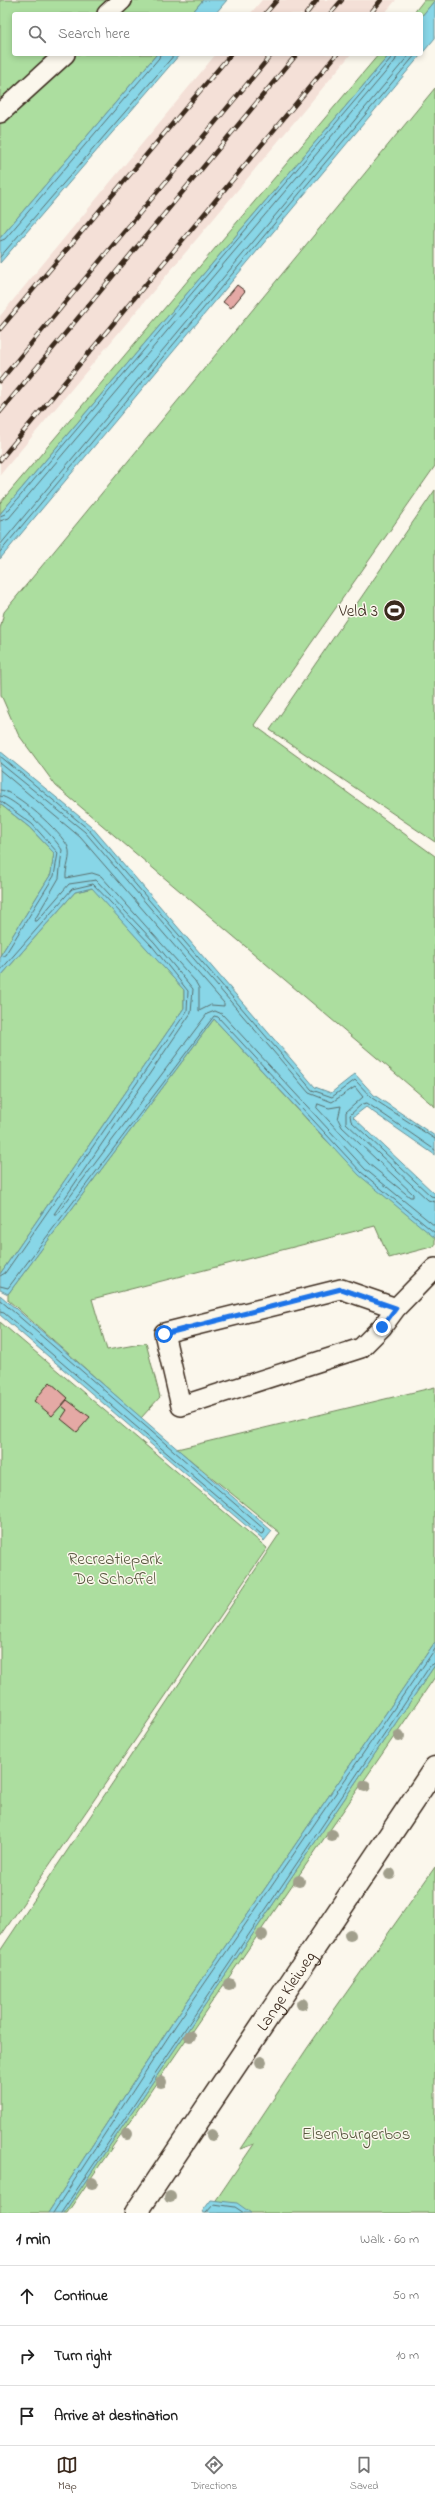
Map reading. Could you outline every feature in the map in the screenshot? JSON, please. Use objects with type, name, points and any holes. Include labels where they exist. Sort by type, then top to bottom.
[{"type":"street","name":"Lange Kleiweg","points":[[136,2213],[435,1768]]},
{"type":"lane","points":[[109,12],[122,0]]},
{"type":"lane","points":[[0,113],[64,56]]},
{"type":"lane","points":[[396,1308],[341,1289],[164,1333],[181,1406],[361,1348],[382,1327],[396,1308],[435,1268]]},
{"type":"shaded area","points":[[262,0],[396,0],[386,12],[252,12]]},
{"type":"shaded area","points":[[214,56],[349,56],[0,475],[0,316]]},
{"type":"green space","points":[[0,0],[203,0],[193,12],[12,12],[12,56],[155,56],[0,238]]},
{"type":"green space","points":[[424,0],[435,0],[423,15],[423,12],[415,12]]},
{"type":"green space","points":[[377,56],[388,56],[0,514],[0,503]]},
{"type":"green space","points":[[435,88],[435,466],[254,725],[435,856],[435,1107],[56,786],[18,734],[1,695],[0,629],[4,612]]},
{"type":"green space","name":"Veld 3","points":[[435,490],[435,842],[270,730]]},
{"type":"green space","points":[[0,804],[29,827],[54,853],[51,874],[0,956]]},
{"type":"green space","points":[[93,888],[184,990],[184,1008],[0,1274],[0,977],[75,892]]},
{"type":"green space","points":[[214,1019],[325,1139],[435,1238],[435,1246],[389,1258],[375,1226],[92,1299],[107,1350],[146,1343],[160,1397],[141,1418],[8,1300],[8,1294]]},
{"type":"green space","name":"Recreatiepark De Schoffel","points":[[0,1322],[267,1548],[0,1937]]},
{"type":"green space","points":[[435,1387],[435,1642],[173,2022],[48,2213],[0,2213],[0,1951],[280,1533],[177,1449]]},
{"type":"green space","points":[[435,1665],[435,1677],[67,2213],[64,2213]]},
{"type":"green space","name":"Elsenburgerbos","points":[[435,1867],[435,2213],[218,2213],[210,2209],[254,2144],[240,2149],[308,2047]]},
{"type":"water","points":[[203,0],[227,0],[217,12],[193,12]]},
{"type":"water","points":[[435,0],[435,38],[423,52],[423,15]]},
{"type":"water","points":[[155,56],[178,56],[0,263],[0,238]]},
{"type":"water","points":[[388,56],[420,56],[0,559],[0,514]]},
{"type":"water","points":[[0,751],[91,826],[315,1087],[331,1093],[355,1074],[374,1095],[435,1136],[435,1155],[366,1107],[353,1117],[435,1194],[435,1238],[359,1175],[214,1019],[8,1294],[0,1290],[0,1274],[184,1008],[184,990],[92,888],[75,892],[0,977],[0,956],[51,874],[54,853],[29,827],[0,804]]},
{"type":"water","points":[[0,1295],[272,1531],[264,1541],[0,1315]]},
{"type":"water","points":[[435,1642],[435,1665],[64,2213],[48,2213],[173,2022]]},
{"type":"water","points":[[211,2200],[237,2203],[251,2213],[202,2212]]},
{"type":"building","points":[[237,285],[245,291],[231,308],[223,302]]},
{"type":"building","points":[[50,1382],[68,1398],[52,1416],[34,1401]]},
{"type":"building","points":[[67,1400],[90,1417],[77,1432],[61,1419],[67,1410],[62,1406]]},
{"type":"railway","points":[[267,12],[277,0]]},
{"type":"railway","points":[[308,12],[317,0]]},
{"type":"railway","points":[[332,12],[342,0]]},
{"type":"railway","points":[[372,12],[381,0]]},
{"type":"railway","points":[[0,329],[229,56]]},
{"type":"railway","points":[[0,381],[270,56]]},
{"type":"railway","points":[[0,412],[295,56]]},
{"type":"railway","points":[[0,460],[335,56]]},
{"type":"place","name":"Veld 3","points":[[394,610]]},
{"type":"route","points":[[164,1334],[341,1289],[396,1308],[382,1327]]}]
